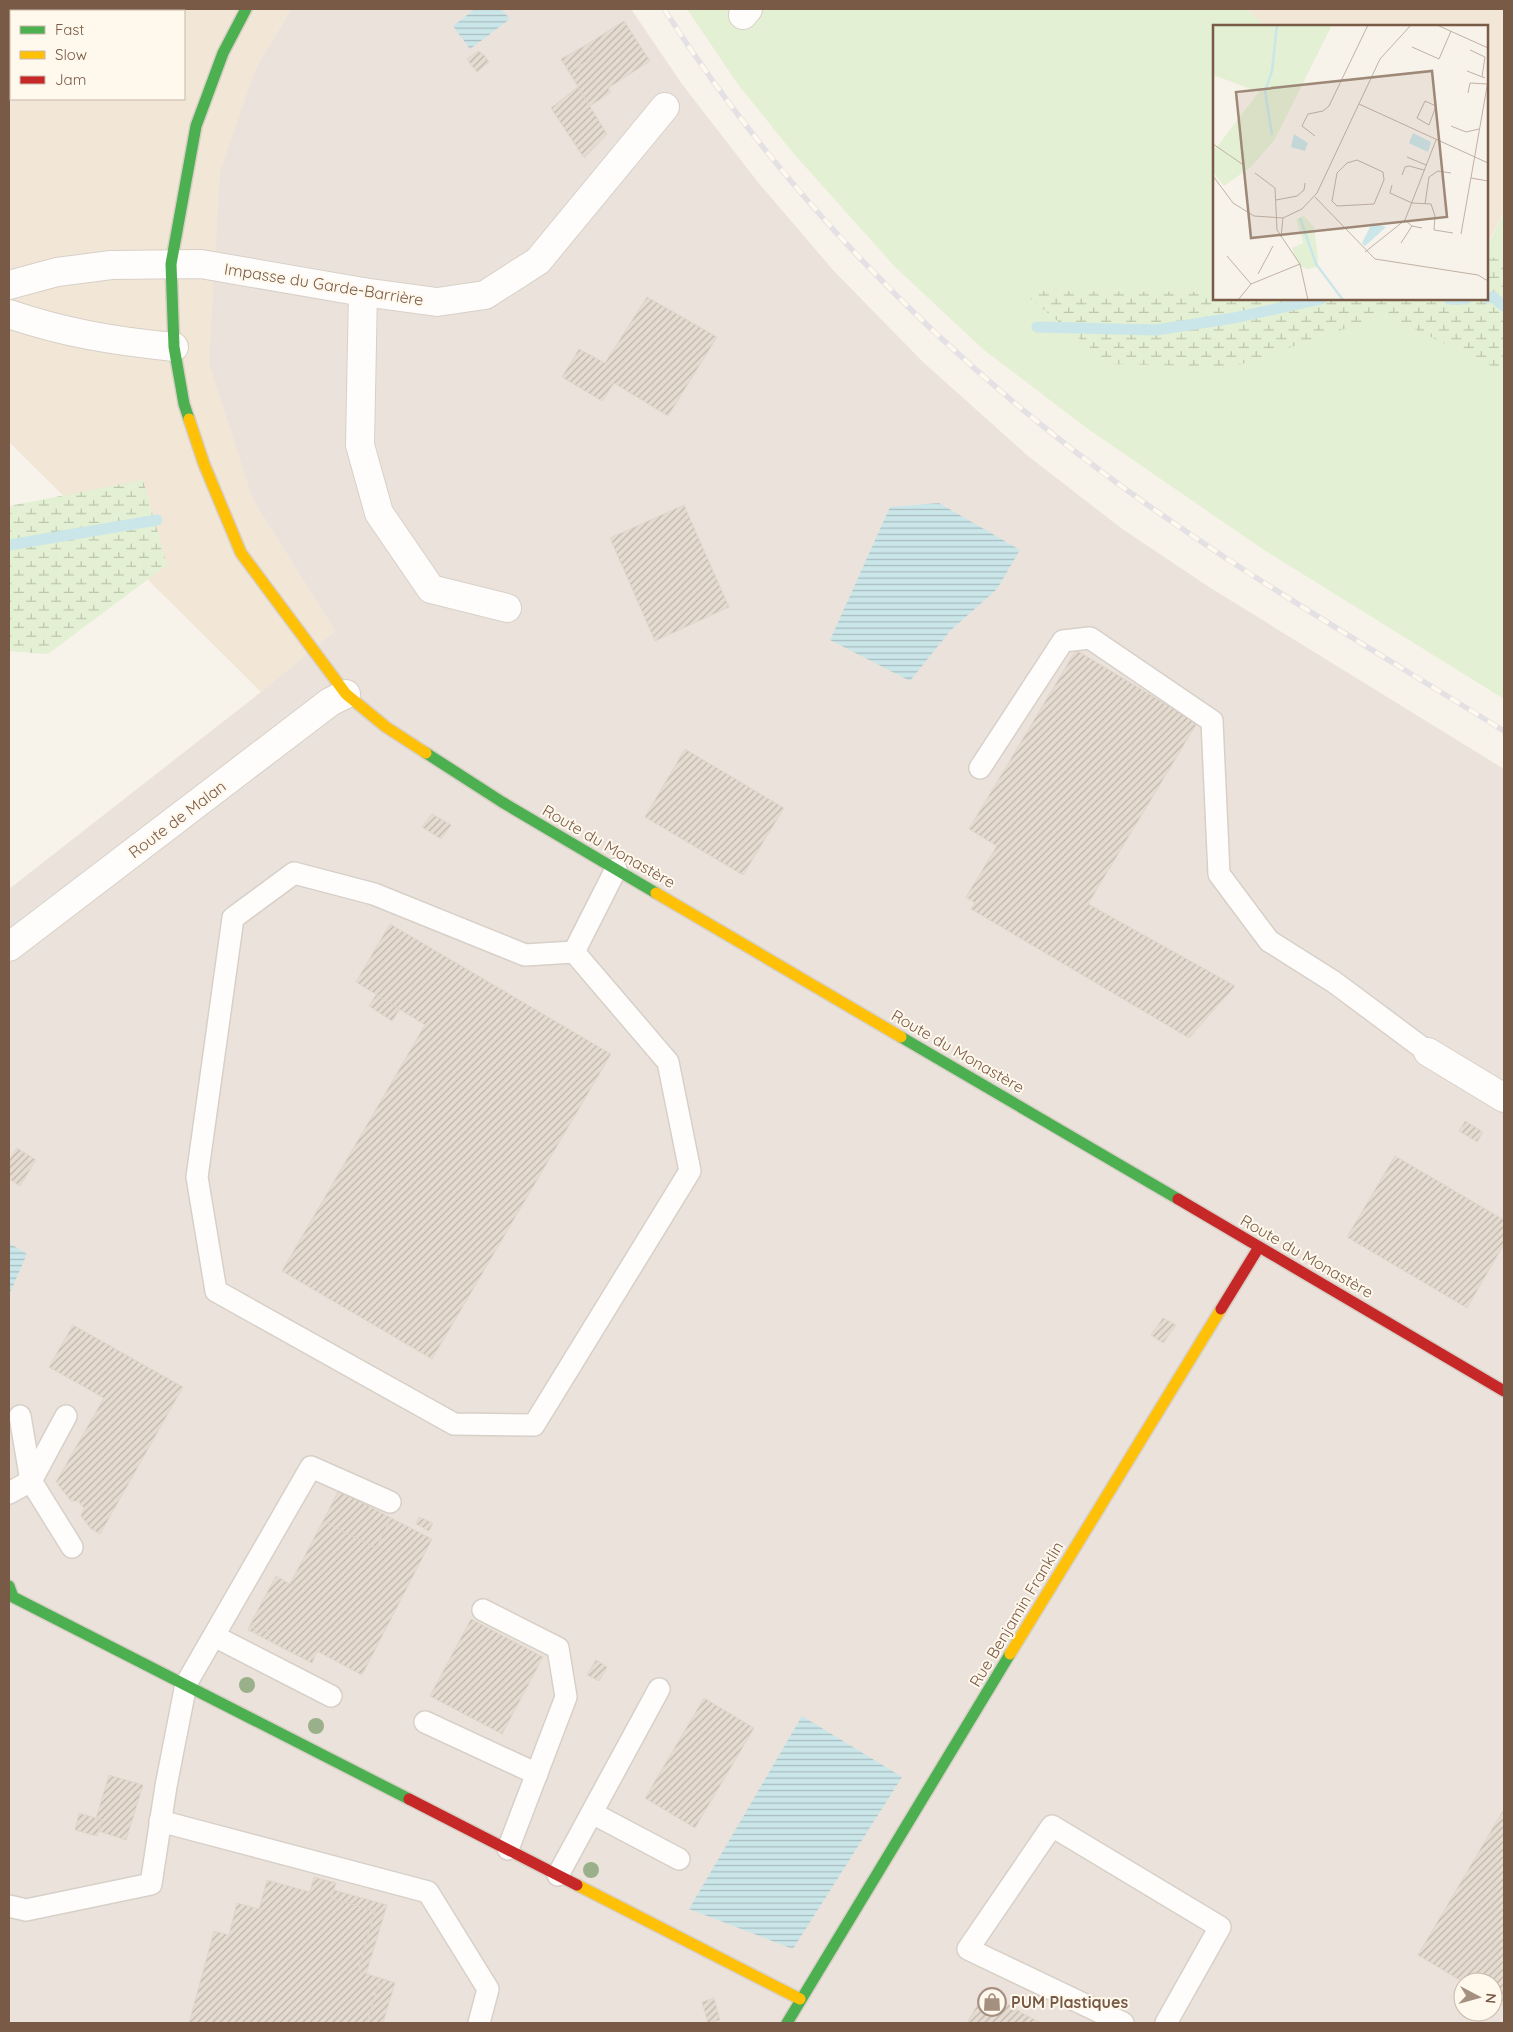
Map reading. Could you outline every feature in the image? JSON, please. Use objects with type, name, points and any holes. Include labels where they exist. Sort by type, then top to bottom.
[{"type":"street","name":"Route du Monastère","points":[[246,9],[223,54],[196,126],[171,264],[174,347],[184,404],[204,464],[241,553],[346,694],[386,728],[502,802],[1504,1391]]},
{"type":"street","name":"Impasse du Garde-Barrière","points":[[9,285],[57,272],[111,265],[201,264],[363,292],[437,302],[485,295],[538,261],[665,107]]},
{"type":"street","points":[[363,292],[360,444],[378,513],[431,589],[507,608]]},
{"type":"street","points":[[9,314],[52,329],[87,337],[174,347]]},
{"type":"street","name":"Route de Malan","points":[[9,946],[322,708],[346,694]]},
{"type":"street","points":[[1428,1052],[1504,1098]]},
{"type":"street","name":"Rue Benjamin Franklin","points":[[787,2023],[1259,1247]]},
{"type":"street","points":[[10,1594],[800,1999]]},
{"type":"lane","points":[[980,768],[1063,641],[1090,638],[1212,721],[1219,874],[1269,941],[1334,982],[1428,1052]]},
{"type":"lane","points":[[574,952],[616,868]]},
{"type":"lane","points":[[294,873],[374,894],[525,955],[574,952],[668,1062],[690,1171],[534,1425],[454,1424],[216,1291],[196,1177],[233,918],[294,873]]},
{"type":"lane","points":[[20,1416],[31,1481],[72,1547]]},
{"type":"lane","points":[[9,1493],[31,1481],[66,1416]]},
{"type":"lane","points":[[9,1906],[26,1910],[151,1884],[160,1821],[186,1684],[311,1466],[390,1502]]},
{"type":"lane","points":[[483,1610],[558,1648],[566,1697],[508,1849]]},
{"type":"lane","points":[[214,1636],[331,1696]]},
{"type":"lane","points":[[558,1875],[659,1689]]},
{"type":"lane","points":[[425,1722],[537,1774]]},
{"type":"lane","points":[[592,1814],[679,1859]]},
{"type":"lane","points":[[160,1821],[428,1892],[488,1989],[479,2023]]},
{"type":"lane","points":[[1123,2023],[968,1949],[1052,1826],[1220,1927],[1166,2023]]},
{"type":"shaded area","points":[[9,9],[291,9],[256,68],[253,500],[335,631],[261,692],[9,442]]},
{"type":"shaded area","points":[[291,9],[631,9],[682,84],[757,181],[833,270],[923,362],[1028,456],[1121,528],[1209,587],[1504,769],[1504,2023],[9,2023],[9,889],[261,692],[335,631],[253,500],[209,363],[220,172],[256,68]]},
{"type":"shaded area","points":[[1247,9],[1504,9],[1504,211],[1489,241],[1488,25],[1264,25]]},
{"type":"green space","points":[[687,9],[1247,9],[1264,25],[1213,25],[1213,300],[1488,300],[1488,240],[1490,241],[1504,211],[1504,699],[1264,550],[1088,429],[984,350],[895,267],[794,154],[737,83]]},
{"type":"green space","points":[[1488,255],[1504,262],[1504,372],[1385,315],[1233,367],[1110,364],[1021,291],[1213,292],[1213,300],[1488,300]]},
{"type":"green space","points":[[143,480],[167,565],[48,654],[9,651],[9,506]]},
{"type":"water","points":[[475,9],[501,9],[510,19],[470,49],[453,26]]},
{"type":"water","points":[[939,503],[1020,550],[997,589],[950,631],[910,681],[830,640],[890,507]]},
{"type":"water","points":[[9,1243],[27,1254],[9,1295]]},
{"type":"water","points":[[802,1716],[902,1777],[793,1949],[689,1909]]},
{"type":"building","points":[[9,9],[26,9],[10,10],[9,17]]},
{"type":"building","points":[[624,21],[650,61],[608,88],[611,92],[590,106],[569,72],[595,56],[588,44]]},
{"type":"building","points":[[588,44],[595,56],[569,72],[561,59]]},
{"type":"building","points":[[478,51],[489,62],[477,72],[467,59]]},
{"type":"building","points":[[578,87],[607,134],[584,158],[551,108]]},
{"type":"building","points":[[647,297],[717,337],[668,416],[614,383],[602,401],[562,377],[579,349],[605,363]]},
{"type":"building","points":[[684,505],[729,607],[655,641],[610,538]]},
{"type":"building","points":[[1076,650],[1197,723],[1088,904],[1235,986],[1189,1038],[971,909],[975,903],[966,897],[997,846],[969,829]]},
{"type":"building","points":[[685,749],[784,808],[743,875],[645,817]]},
{"type":"building","points":[[432,814],[451,825],[441,839],[422,827]]},
{"type":"building","points":[[390,924],[611,1054],[432,1359],[282,1271],[425,1025],[356,982]]},
{"type":"building","points":[[376,995],[400,1009],[392,1021],[369,1006]]},
{"type":"building","points":[[1465,1121],[1483,1132],[1477,1142],[1459,1131]]},
{"type":"building","points":[[17,1148],[36,1160],[20,1186],[9,1179],[9,1160]]},
{"type":"building","points":[[1395,1156],[1504,1220],[1504,1244],[1467,1308],[1347,1237]]},
{"type":"building","points":[[1163,1318],[1176,1325],[1163,1343],[1151,1335]]},
{"type":"building","points":[[73,1325],[183,1387],[100,1534],[90,1528],[81,1516],[84,1508],[78,1501],[71,1501],[56,1482],[104,1398],[49,1367]]},
{"type":"building","points":[[339,1490],[391,1518],[376,1548],[323,1521]]},
{"type":"building","points":[[419,1517],[433,1523],[429,1531],[416,1524]]},
{"type":"building","points":[[391,1518],[432,1539],[362,1675],[317,1651],[312,1663],[271,1642],[267,1630],[256,1634],[252,1621],[276,1576],[290,1584],[323,1521],[376,1548]]},
{"type":"building","points":[[471,1619],[543,1657],[502,1734],[430,1696]]},
{"type":"building","points":[[252,1621],[256,1634],[248,1630]]},
{"type":"building","points":[[267,1630],[271,1642],[256,1634]]},
{"type":"building","points":[[596,1660],[607,1667],[599,1681],[587,1675]]},
{"type":"building","points":[[704,1698],[754,1728],[695,1828],[645,1798]]},
{"type":"building","points":[[109,1775],[143,1785],[126,1840],[98,1831],[102,1820],[96,1818]]},
{"type":"building","points":[[1504,1809],[1504,2006],[1503,1972],[1453,1972],[1453,1976],[1418,1955]]},
{"type":"building","points":[[79,1813],[102,1820],[97,1836],[75,1830]]},
{"type":"building","points":[[314,1877],[336,1883],[331,1898],[375,1911],[358,1971],[380,1978],[367,2023],[189,2023],[214,1931],[229,1935],[237,1903],[259,1909],[267,1880],[310,1892]]},
{"type":"building","points":[[334,1890],[387,1905],[366,1974],[358,1971],[375,1911],[331,1898]]},
{"type":"building","points":[[380,1978],[395,1983],[383,2023],[367,2023]]},
{"type":"building","name":"PUM Plastiques","points":[[986,1990],[1024,2014],[1041,2023],[967,2023]]},
{"type":"building","points":[[714,1998],[720,2020],[708,2023],[702,2002]]},
{"type":"waterway","points":[[1488,298],[1493,297],[1504,306]]},
{"type":"waterway","points":[[1037,327],[1156,330],[1234,318],[1316,300]]},
{"type":"waterway","points":[[9,545],[157,520]]},
{"type":"railway","points":[[664,9],[704,68],[747,126],[839,236],[940,338],[994,385],[1103,473],[1215,551],[1504,731]]},
{"type":"traffic: fast","points":[[189,419],[184,404],[174,347],[171,264],[196,126],[223,53],[246,9]]},
{"type":"traffic: fast","points":[[426,753],[502,802],[656,893]]},
{"type":"traffic: fast","points":[[901,1037],[1178,1199]]},
{"type":"traffic: fast","points":[[9,1586],[13,1597],[409,1799]]},
{"type":"traffic: fast","points":[[787,2023],[1010,1654]]},
{"type":"traffic: slow","points":[[189,419],[204,464],[241,553],[346,694],[386,727],[426,753]]},
{"type":"traffic: slow","points":[[656,893],[901,1037]]},
{"type":"traffic: slow","points":[[1010,1654],[1221,1309]]},
{"type":"traffic: slow","points":[[577,1885],[800,1999]]},
{"type":"traffic: jam","points":[[1178,1199],[1504,1391]]},
{"type":"traffic: jam","points":[[1221,1309],[1259,1247]]},
{"type":"traffic: jam","points":[[409,1799],[577,1885]]},
{"type":"place","name":"PUM Plastiques","points":[[992,2002]]}]
